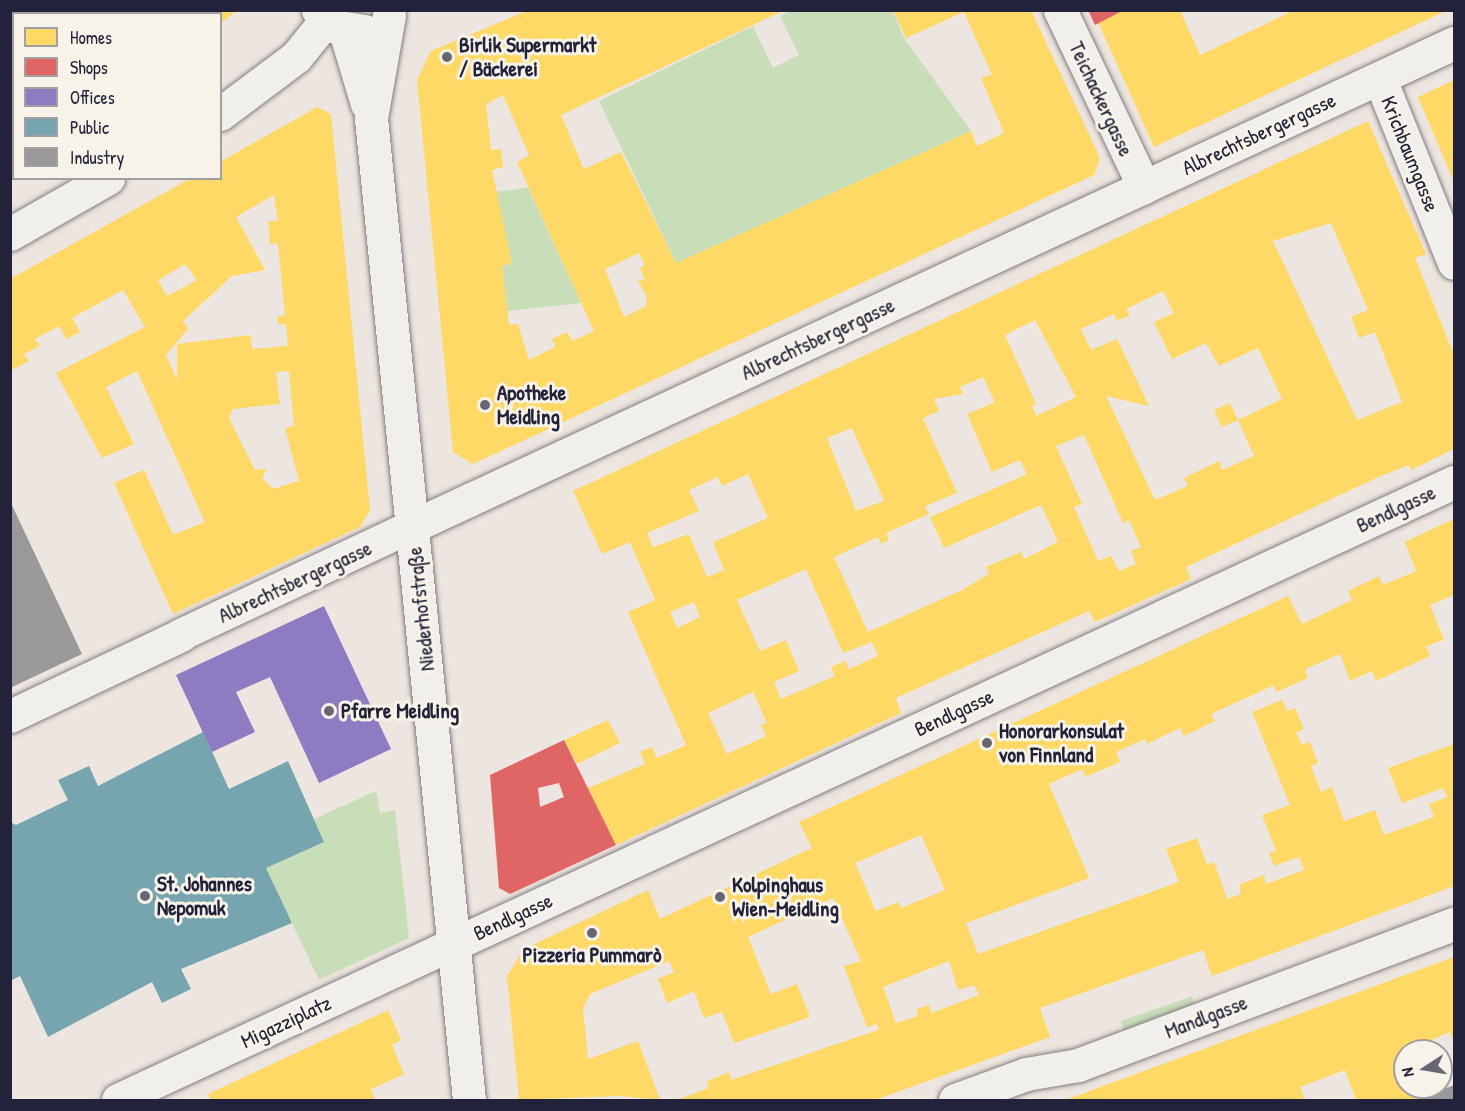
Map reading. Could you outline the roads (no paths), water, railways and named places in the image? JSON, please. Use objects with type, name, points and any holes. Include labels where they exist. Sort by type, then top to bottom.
[{"type":"street","name":"Teichackergasse","points":[[1060,10],[1144,188]]},
{"type":"street","points":[[222,112],[296,57],[330,21],[371,29],[390,13]]},
{"type":"street","name":"Niederhofstraße","points":[[390,13],[371,118],[469,1101]]},
{"type":"street","name":"Niederhofstraße","points":[[330,21],[371,118]]},
{"type":"street","name":"Albrechtsbergergasse","points":[[181,635],[1455,43]]},
{"type":"street","name":"Krichbaumgasse","points":[[1380,79],[1455,263]]},
{"type":"street","points":[[10,234],[104,180]]},
{"type":"street","name":"Bendlgasse","points":[[454,944],[1455,482]]},
{"type":"street","points":[[10,716],[181,635]]},
{"type":"street","name":"Mandlgasse","points":[[955,1101],[985,1095],[1026,1074],[1078,1065],[1455,924]]},
{"type":"street","name":"Migazziplatz","points":[[118,1101],[454,944]]},
{"type":"place","name":"Birlik Supermarkt / Bäckerei","points":[[447,57]]},
{"type":"place","name":"Apotheke Meidling","points":[[485,405]]},
{"type":"place","name":"Pfarre Meidling","points":[[329,711]]},
{"type":"place","name":"Honorarkonsulat von Finnland","points":[[987,743]]},
{"type":"place","name":"St. Johannes Nepomuk","points":[[145,896]]},
{"type":"place","name":"Kolpinghaus Wien-Meidling","points":[[720,897]]},
{"type":"place","name":"Pizzeria Pummarò","points":[[592,933]]}]
